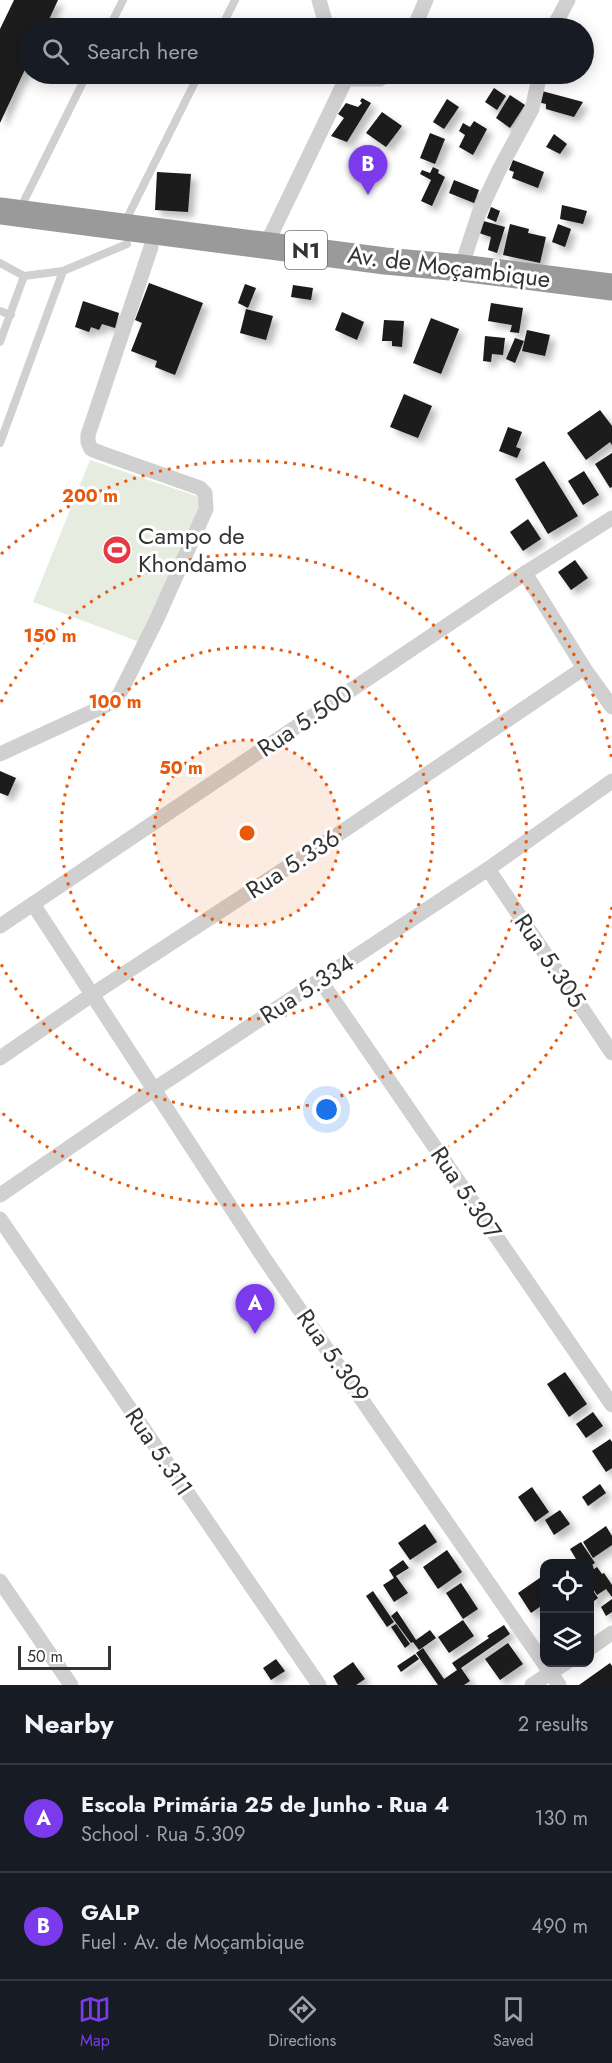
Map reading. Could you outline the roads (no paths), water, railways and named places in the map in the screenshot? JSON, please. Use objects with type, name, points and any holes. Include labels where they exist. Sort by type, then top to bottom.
[{"type":"highway","name":"Av. de Moçambique","points":[[6,218],[134,239],[612,301]]},
{"type":"highway","name":"Av. de Moçambique","points":[[134,239],[266,245],[612,287]]},
{"type":"street","points":[[319,0],[324,18]]},
{"type":"street","points":[[418,18],[426,0]]},
{"type":"street","points":[[558,18],[568,0]]},
{"type":"street","points":[[266,245],[341,84]]},
{"type":"street","points":[[461,267],[479,213],[532,109],[538,84]]},
{"type":"street","points":[[0,754],[113,702],[119,695],[156,621],[206,509],[205,493],[200,488],[91,449],[88,442],[134,239]]},
{"type":"street","name":"Rua 5.500","points":[[0,926],[525,573],[612,518]]},
{"type":"street","points":[[525,573],[584,668],[612,707]]},
{"type":"street","name":"Rua 5.336","points":[[0,1058],[584,668]]},
{"type":"street","name":"Rua 5.334","points":[[0,1195],[153,1090],[488,869],[612,781]]},
{"type":"street","name":"Rua 5.305","points":[[488,869],[612,1053]]},
{"type":"street","name":"Rua 5.309","points":[[33,904],[273,1270],[555,1679]]},
{"type":"street","name":"Rua 5.307","points":[[320,980],[612,1406]]},
{"type":"street","name":"Rua 5.311","points":[[0,1219],[319,1685]]},
{"type":"street","points":[[0,1581],[71,1685]]},
{"type":"street","points":[[594,1645],[612,1633]]},
{"type":"street","points":[[532,1685],[555,1679]]},
{"type":"lane","points":[[114,18],[123,0]]},
{"type":"lane","points":[[226,18],[235,0]]},
{"type":"lane","points":[[6,218],[81,84]]},
{"type":"lane","points":[[0,263],[24,276],[63,271],[134,239],[195,84]]},
{"type":"lane","points":[[0,443],[63,271]]},
{"type":"lane","points":[[0,342],[24,276]]},
{"type":"lane","points":[[0,311],[11,315]]},
{"type":"place","name":"GALP","points":[[368,195]]},
{"type":"place","name":"Campo de Khondamo","points":[[117,550]]},
{"type":"place","name":"Escola Primária 25 de Junho - Rua 4","points":[[255,1334]]}]
